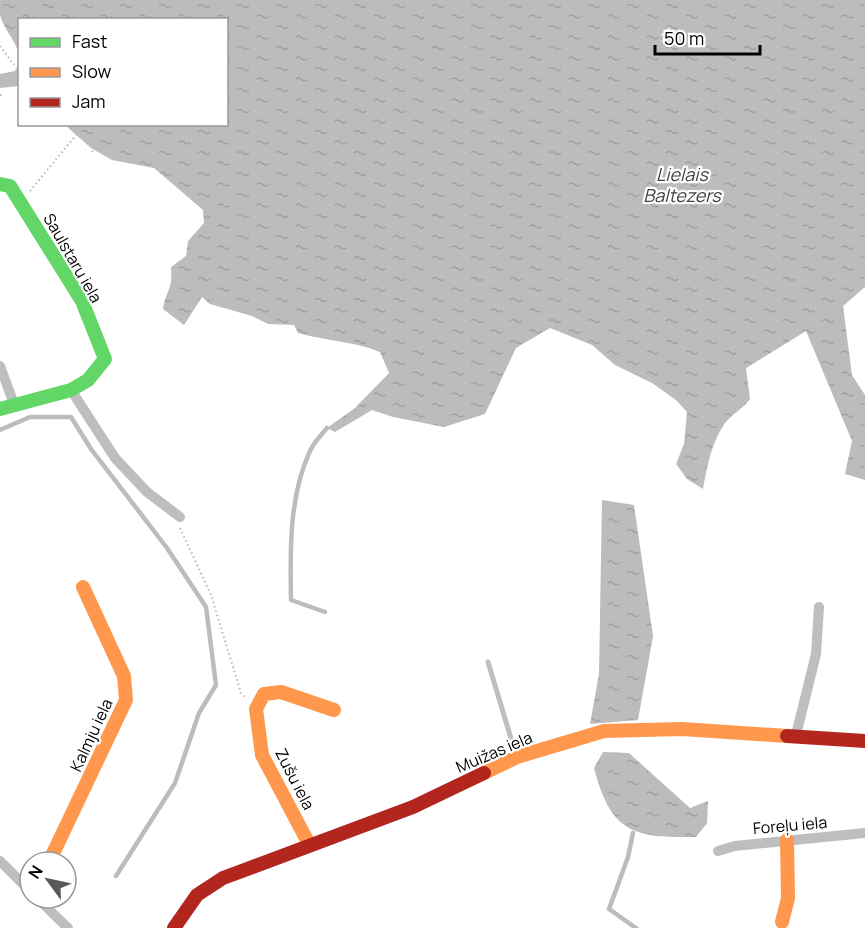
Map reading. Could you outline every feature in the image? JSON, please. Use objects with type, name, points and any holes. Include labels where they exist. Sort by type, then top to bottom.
[{"type":"street","name":"Saulstaru iela","points":[[0,184],[10,186],[82,301],[105,359],[88,380],[71,390]]},
{"type":"street","points":[[0,366],[14,404]]},
{"type":"street","points":[[0,409],[71,390],[115,458],[147,492],[180,517]]},
{"type":"street","name":"Kalmju iela","points":[[56,850],[126,700],[124,676],[83,587]]},
{"type":"street","points":[[796,735],[816,654],[819,608]]},
{"type":"street","points":[[256,709],[264,694],[281,692],[334,710]]},
{"type":"street","name":"Zušu iela","points":[[256,709],[262,755],[309,844]]},
{"type":"street","name":"Muižas iela","points":[[174,928],[197,895],[222,878],[413,807],[516,757],[604,731],[682,729],[865,741]]},
{"type":"street","name":"Foreļu iela","points":[[718,851],[735,846],[865,833]]},
{"type":"street","points":[[782,922],[788,898],[787,840]]},
{"type":"street","points":[[0,861],[18,879]]},
{"type":"street","points":[[49,910],[68,928]]},
{"type":"lane","points":[[488,662],[516,757]]},
{"type":"path","points":[[0,46],[14,65]]},
{"type":"path","points":[[18,200],[36,186],[76,135]]},
{"type":"path","points":[[92,152],[95,147]]},
{"type":"path","points":[[180,517],[178,525],[211,595],[241,693],[256,709]]},
{"type":"water","name":"Lielais Baltezers","points":[[0,0],[865,0],[865,287],[843,306],[852,375],[865,395],[865,480],[845,474],[852,441],[806,331],[746,368],[750,399],[728,419],[721,429],[708,463],[703,489],[687,479],[676,464],[684,444],[687,412],[676,400],[652,383],[615,365],[592,345],[550,328],[516,348],[485,414],[444,427],[393,417],[372,410],[335,432],[327,428],[355,408],[389,373],[380,352],[298,333],[294,325],[268,324],[252,316],[210,304],[202,297],[184,325],[163,309],[170,285],[171,267],[186,256],[188,241],[204,223],[203,210],[154,168],[112,160],[91,148],[66,126],[228,126],[228,18],[18,18],[18,52],[0,14]]},
{"type":"water","name":"Lielais Baltezers","points":[[18,63],[18,86],[0,88],[0,74],[15,71]]},
{"type":"water","points":[[602,500],[634,505],[653,636],[638,720],[590,724],[599,674]]},
{"type":"water","points":[[603,752],[629,753],[690,808],[708,801],[707,823],[696,837],[656,836],[641,833],[617,819],[608,806],[594,768]]},
{"type":"waterway","points":[[0,430],[30,417],[71,417],[91,449],[167,548],[206,607],[216,685],[199,713],[175,783],[116,876]]},
{"type":"waterway","points":[[325,612],[291,600],[291,562],[292,524],[298,486],[310,451],[327,428]]},
{"type":"waterway","points":[[633,833],[628,857],[609,909],[636,928]]},
{"type":"traffic: fast","points":[[0,184],[10,186],[82,301],[105,359],[88,380],[71,390],[0,409]]},
{"type":"traffic: slow","points":[[55,850],[126,700],[124,676],[83,587]]},
{"type":"traffic: slow","points":[[309,844],[262,755],[256,709],[264,694],[281,692],[334,710]]},
{"type":"traffic: slow","points":[[484,773],[517,757],[604,731],[682,729],[787,736]]},
{"type":"traffic: slow","points":[[782,922],[788,898],[787,840]]},
{"type":"traffic: jam","points":[[787,736],[865,741]]},
{"type":"traffic: jam","points":[[174,928],[197,895],[223,878],[413,807],[484,773]]}]
